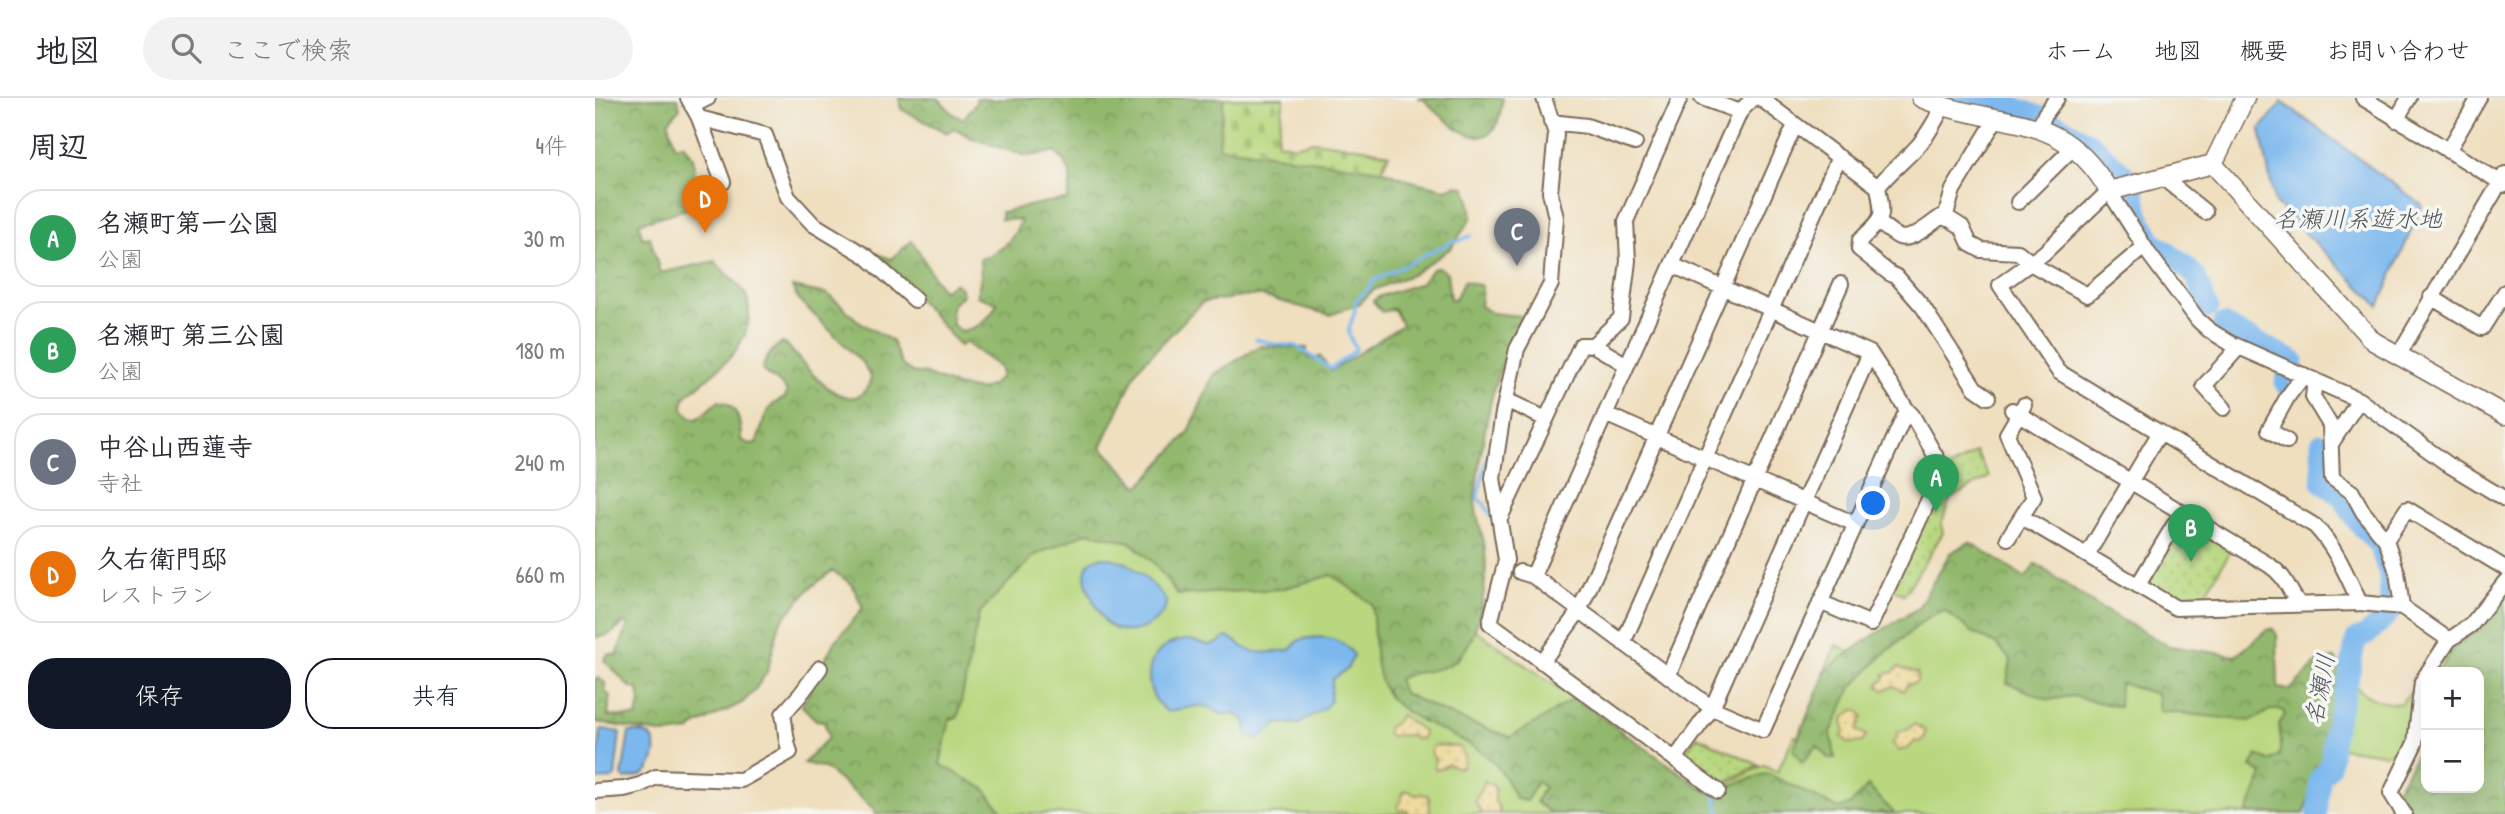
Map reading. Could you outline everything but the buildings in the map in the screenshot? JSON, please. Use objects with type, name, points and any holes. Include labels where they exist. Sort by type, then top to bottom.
[{"type":"street","points":[[693,107],[708,98]]},
{"type":"street","points":[[1544,98],[1556,134],[1550,192],[1556,218],[1551,284],[1517,349],[1493,478],[1499,520],[1517,571],[1579,611],[1711,708],[1763,730],[1907,410]]},
{"type":"street","points":[[1593,345],[1621,318],[1628,261],[1626,221],[1680,98]]},
{"type":"street","points":[[1702,98],[1739,112]]},
{"type":"street","points":[[1719,791],[1490,623],[1605,414],[1739,112],[1753,98]]},
{"type":"street","points":[[1760,98],[1878,187],[1882,211],[1879,223],[1860,240],[1858,251],[1898,277],[1923,307],[1975,388],[1988,397]]},
{"type":"street","points":[[1920,98],[1943,107],[1996,118],[2042,121],[2088,160],[2144,247],[2198,320],[2219,337],[2239,347],[2359,400],[2449,465],[2505,499]]},
{"type":"street","points":[[2042,121],[2057,98]]},
{"type":"street","points":[[2245,98],[2213,164],[2109,191],[2032,262],[2000,285],[2053,370],[2315,526],[2338,556],[2360,603]]},
{"type":"street","points":[[2363,98],[2448,151],[2503,180],[2399,354]]},
{"type":"street","points":[[2396,120],[2409,98]]},
{"type":"street","points":[[2448,151],[2480,98]]},
{"type":"street","points":[[693,107],[723,181],[710,189]]},
{"type":"street","points":[[693,107],[765,135],[788,197],[795,205],[813,224],[866,256],[915,300]]},
{"type":"street","points":[[1878,187],[1889,172],[1916,149],[1943,107]]},
{"type":"street","points":[[1945,218],[1953,190],[1996,118]]},
{"type":"street","points":[[1551,122],[1587,126],[1657,149]]},
{"type":"street","points":[[1542,662],[1579,611],[1795,125]]},
{"type":"street","points":[[2018,202],[2074,146]]},
{"type":"street","points":[[1623,643],[1839,157]]},
{"type":"street","points":[[2213,164],[2373,341],[2505,415]]},
{"type":"street","points":[[2162,177],[2204,212]]},
{"type":"street","points":[[1879,223],[1905,238],[1941,217],[1945,218],[1962,227],[1971,244],[1981,250],[2018,252],[2087,295],[2144,247]]},
{"type":"street","points":[[1672,265],[1870,354],[1912,415],[1943,469],[1871,624],[1820,602]]},
{"type":"street","points":[[1668,676],[1841,284]]},
{"type":"street","points":[[2431,297],[2483,328],[2505,292]]},
{"type":"street","points":[[1499,520],[1581,345],[1593,345],[1627,365]]},
{"type":"street","points":[[2224,408],[2204,386],[2239,347]]},
{"type":"street","points":[[1675,759],[1711,708],[1870,354]]},
{"type":"street","points":[[2287,441],[2269,430],[2288,396],[2309,377]]},
{"type":"street","points":[[2309,377],[2313,397],[2330,425],[2332,478],[2352,492],[2363,512],[2386,540],[2397,572],[2402,607]]},
{"type":"street","points":[[1506,400],[1546,419]]},
{"type":"street","points":[[2331,444],[2359,400]]},
{"type":"street","points":[[2008,538],[2034,497],[2007,434],[2018,410],[2280,572],[2300,605]]},
{"type":"street","points":[[1605,414],[1855,524]]},
{"type":"street","points":[[2087,555],[2160,432]]},
{"type":"street","points":[[2386,540],[2407,509],[2505,568]]},
{"type":"street","points":[[2138,585],[2182,512]]},
{"type":"street","points":[[2022,517],[2176,608],[2360,603],[2402,607],[2449,640]]},
{"type":"street","points":[[2431,667],[2449,640],[2471,625],[2505,582]]},
{"type":"street","points":[[595,791],[624,789],[656,777],[741,780],[760,771],[790,751],[785,738],[783,714],[820,668]]},
{"type":"street","points":[[2404,814],[2391,793],[2415,743],[2421,691]]},
{"type":"green space","points":[[595,98],[678,98],[680,108],[668,122],[675,146],[683,144],[693,158],[698,193],[690,208],[639,223],[642,238],[650,237],[660,273],[715,261],[745,293],[749,314],[742,341],[726,362],[684,398],[683,409],[690,417],[697,419],[719,401],[725,403],[737,415],[741,440],[749,444],[756,443],[768,411],[785,398],[787,392],[762,370],[769,355],[782,343],[787,345],[816,378],[841,395],[853,397],[863,392],[871,379],[864,364],[799,300],[792,287],[827,294],[858,321],[892,341],[902,365],[912,372],[956,386],[980,390],[1000,378],[1000,368],[965,342],[960,346],[916,296],[869,251],[891,259],[912,241],[943,291],[954,283],[960,287],[963,295],[953,303],[953,325],[960,331],[973,328],[987,319],[997,303],[977,296],[981,276],[980,259],[1005,244],[1021,220],[1001,219],[1001,212],[1067,200],[1070,173],[1065,162],[1055,152],[1026,156],[974,139],[954,128],[947,133],[901,109],[899,98],[938,98],[954,115],[963,119],[976,103],[976,98],[1224,98],[1219,147],[1382,170],[1411,181],[1445,189],[1457,185],[1465,187],[1472,217],[1451,248],[1413,274],[1373,290],[1359,304],[1330,315],[1258,295],[1202,302],[1138,368],[1101,447],[1139,487],[1189,432],[1213,375],[1260,346],[1307,348],[1307,355],[1314,360],[1320,356],[1331,371],[1402,325],[1394,309],[1382,312],[1373,301],[1378,297],[1421,283],[1432,269],[1439,267],[1447,273],[1450,299],[1455,299],[1464,281],[1482,286],[1480,306],[1492,313],[1522,316],[1498,375],[1479,465],[1475,502],[1484,543],[1485,570],[1479,617],[1461,655],[1447,666],[1398,679],[1403,693],[1455,717],[1510,737],[1574,698],[1709,793],[1769,774],[1839,809],[1851,804],[1868,786],[1895,814],[1552,814],[1536,802],[1544,787],[1537,781],[1527,801],[1516,799],[1502,773],[1482,752],[1414,716],[1391,699],[1384,689],[1377,669],[1372,604],[1332,575],[1281,589],[1178,595],[1153,562],[1130,542],[1088,532],[1035,555],[979,613],[958,717],[950,719],[940,764],[985,789],[1004,814],[874,814],[875,810],[825,768],[804,763],[829,737],[824,721],[816,720],[802,706],[833,644],[863,608],[852,584],[832,571],[809,589],[780,622],[767,672],[742,703],[693,727],[691,731],[666,734],[595,722],[595,679],[605,683],[605,691],[610,696],[608,716],[637,717],[640,702],[638,689],[630,687],[604,660],[608,654],[617,655],[628,624],[624,623],[607,635],[595,637]]},
{"type":"green space","points":[[1224,98],[1284,98],[1277,142],[1295,146],[1313,141],[1389,154],[1382,170],[1219,147]]},
{"type":"green space","points":[[1418,98],[1503,98],[1496,125],[1489,134],[1480,137],[1459,129],[1423,99]]},
{"type":"green space","points":[[1976,452],[1989,477],[1950,499],[1941,525],[1943,533],[1904,595],[1892,588],[1946,471]]},
{"type":"green space","points":[[1052,521],[1419,558],[1474,629],[1709,793],[1764,765],[1777,772],[1827,679],[1824,672],[1836,645],[1860,656],[1925,610],[1960,553],[2147,662],[2294,694],[2314,760],[2304,814],[937,814],[929,661]]},
{"type":"green space","points":[[2187,521],[2233,547],[2202,599],[2171,598],[2149,585],[2148,578],[2182,522]]},
{"type":"green space","points":[[1970,542],[2025,578],[2036,564],[2097,606],[2169,646],[2236,656],[2267,630],[2273,629],[2277,635],[2278,688],[2290,690],[2319,661],[2335,658],[2341,669],[2323,764],[2311,789],[2304,814],[2247,813],[2263,774],[2251,767],[2257,755],[2269,761],[2279,756],[2279,724],[2285,715],[2283,710],[2270,710],[2252,721],[2159,711],[2157,694],[2120,683],[2119,707],[2072,696],[2049,700],[2007,683],[2011,660],[1996,644],[1972,632],[1944,610],[1928,617],[1883,655],[1851,688],[1831,732],[1835,758],[1828,758],[1817,746],[1802,763],[1793,750],[1827,669],[1918,608],[1950,553]]},
{"type":"green space","points":[[2505,595],[2505,814],[2431,814],[2429,809],[2421,814],[2409,814],[2395,791],[2421,743],[2421,793],[2484,793],[2484,667],[2440,667],[2456,646],[2478,630]]},
{"type":"green space","points":[[2352,681],[2366,695],[2385,702],[2399,704],[2410,693],[2415,694],[2408,750],[2383,754],[2340,748],[2342,718]]},
{"type":"green space","points":[[1697,736],[1759,765],[1718,785],[1681,759]]},
{"type":"sand","points":[[1898,667],[1918,673],[1917,682],[1907,685],[1903,691],[1894,686],[1884,690],[1879,687],[1879,683],[1885,679],[1884,674],[1894,672]]},
{"type":"sand","points":[[1853,710],[1858,710],[1863,716],[1857,730],[1866,735],[1862,742],[1849,743],[1842,737],[1843,719]]},
{"type":"sand","points":[[1401,715],[1423,731],[1421,739],[1415,739],[1411,735],[1387,734],[1388,727]]},
{"type":"sand","points":[[1914,724],[1926,731],[1924,740],[1915,741],[1909,748],[1899,751],[1892,742],[1897,738],[1897,732],[1907,730]]},
{"type":"sand","points":[[1436,745],[1460,747],[1464,757],[1463,766],[1458,768],[1448,764],[1436,769],[1435,759],[1430,752]]},
{"type":"sand","points":[[1485,781],[1495,787],[1495,800],[1500,814],[1482,814],[1475,801]]},
{"type":"sand","points":[[1405,791],[1429,796],[1430,814],[1399,811],[1398,804]]},
{"type":"water","name":"名瀬川系遊水地","points":[[2282,102],[2422,205],[2379,306],[2275,203],[2260,130]]},
{"type":"water","points":[[1102,557],[1128,564],[1156,588],[1166,602],[1163,613],[1158,618],[1147,626],[1130,631],[1117,629],[1105,622],[1091,596],[1085,576],[1086,567]]},
{"type":"water","points":[[1226,637],[1250,650],[1261,652],[1290,650],[1299,640],[1329,638],[1348,648],[1354,655],[1347,669],[1333,679],[1330,700],[1326,706],[1300,724],[1279,723],[1259,739],[1249,737],[1246,721],[1235,714],[1223,714],[1203,706],[1168,712],[1156,701],[1151,689],[1150,668],[1157,654],[1169,644],[1190,640],[1209,645]]},
{"type":"water","points":[[601,730],[620,732],[615,776],[611,779],[595,780]]},
{"type":"water","points":[[629,732],[650,736],[655,751],[646,772],[625,779],[622,776]]},
{"type":"waterway","name":"名瀬川","points":[[1958,98],[1994,100],[2048,119],[2092,144],[2125,175]]},
{"type":"waterway","name":"名瀬川","points":[[2135,194],[2138,215],[2152,240],[2196,277],[2208,308]]},
{"type":"waterway","points":[[1256,339],[1272,344],[1296,346],[1331,369],[1356,350],[1349,332],[1355,301],[1371,286],[1371,282],[1453,241],[1470,236]]},
{"type":"waterway","name":"名瀬川","points":[[2223,324],[2294,361],[2293,363]]},
{"type":"waterway","name":"名瀬川","points":[[2287,376],[2285,383],[2288,388]]},
{"type":"waterway","points":[[1492,438],[1477,498],[1485,505],[1494,521]]},
{"type":"waterway","name":"名瀬川","points":[[2317,814],[2320,778],[2330,767],[2334,732],[2356,639],[2367,635],[2390,612],[2389,574],[2379,546],[2355,519],[2344,499],[2322,482],[2321,443]]},
{"type":"waterway","points":[[1714,795],[1721,814]]},
{"type":"place","name":"久右衛門邸","points":[[705,233]]},
{"type":"place","name":"中谷山西蓮寺","points":[[1517,266]]},
{"type":"place","name":"名瀬町第一公園","points":[[1936,512]]},
{"type":"place","name":"名瀬町 第三公園","points":[[2191,562]]}]
